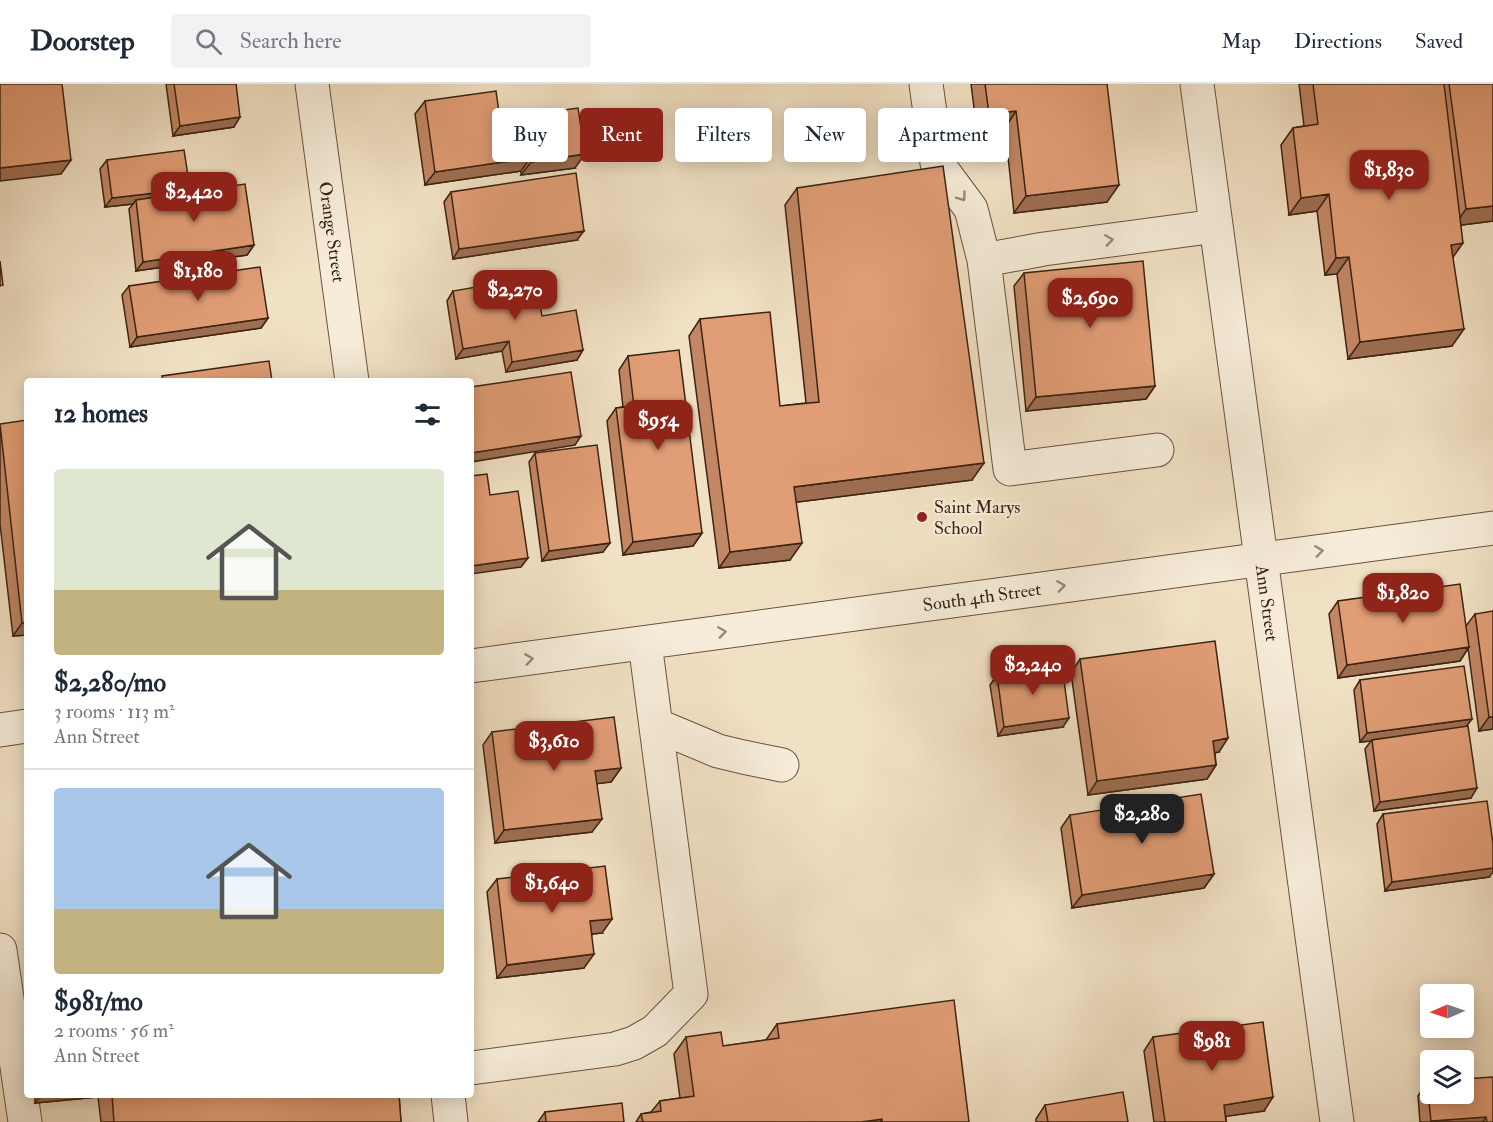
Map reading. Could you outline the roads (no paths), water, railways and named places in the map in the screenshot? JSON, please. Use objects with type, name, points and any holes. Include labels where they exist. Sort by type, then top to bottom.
[{"type":"street","name":"Orange Street","points":[[312,84],[352,378]]},
{"type":"street","points":[[926,84],[937,163],[971,209],[984,260],[1010,469],[1157,450]]},
{"type":"street","name":"Ann Street","points":[[1197,84],[1337,1122]]},
{"type":"street","points":[[984,260],[1044,249],[1216,226]]},
{"type":"street","name":"South 4th Street","points":[[474,666],[1493,528]]},
{"type":"street","points":[[474,1068],[615,1049],[634,1043],[655,1031],[691,994],[645,643]]},
{"type":"street","points":[[656,725],[718,751],[782,765]]},
{"type":"street","points":[[0,730],[24,726]]},
{"type":"street","points":[[1,969],[25,1122]]},
{"type":"street","points":[[448,1098],[452,1122]]},
{"type":"place","name":"Saint Marys School","points":[[922,517]]}]
